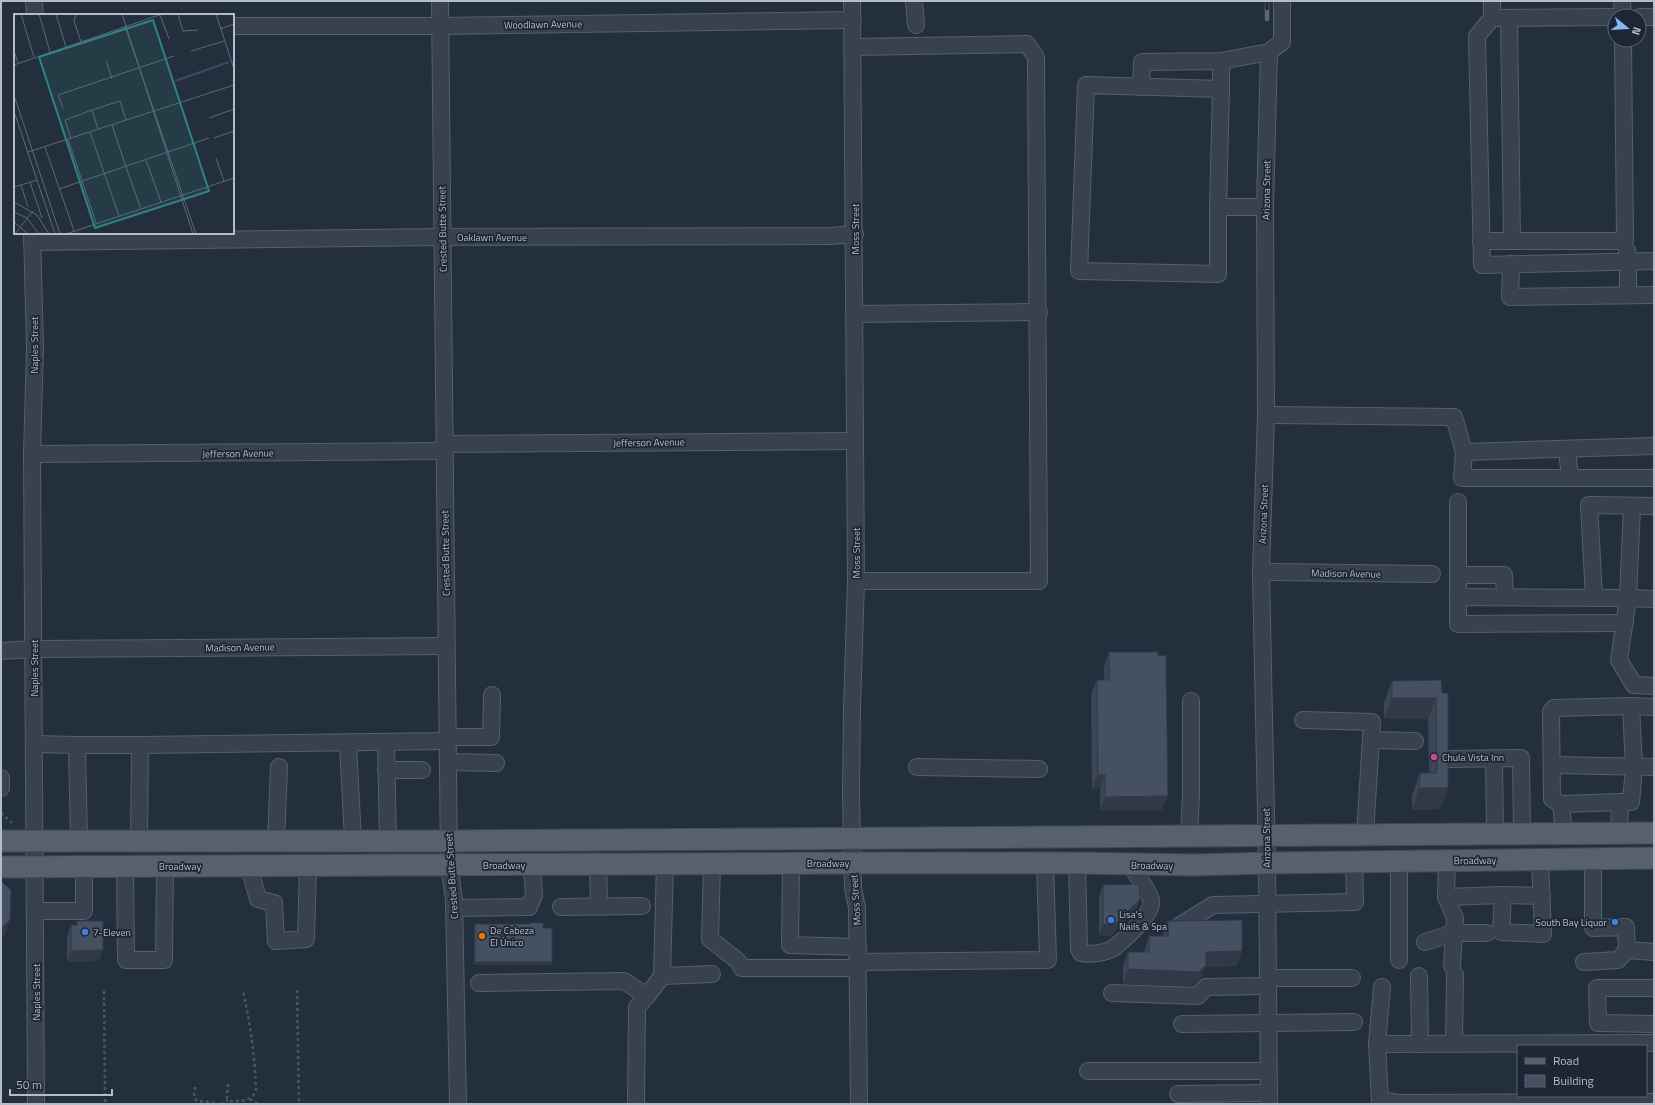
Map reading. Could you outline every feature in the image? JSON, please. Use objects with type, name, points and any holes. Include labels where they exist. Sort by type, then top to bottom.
[{"type":"main road","points":[[1,841],[448,841],[1654,833]]},
{"type":"main road","name":"Broadway","points":[[1,867],[791,863],[1077,863],[1195,865],[1354,861],[1654,858]]},
{"type":"street","points":[[34,1],[34,14]]},
{"type":"street","name":"Crested Butte Street","points":[[440,1],[439,26],[448,841],[449,865],[454,899],[458,1104]]},
{"type":"street","name":"Moss Street","points":[[852,1],[855,234],[854,441],[856,581],[851,793],[853,888],[857,908],[859,1104]]},
{"type":"street","points":[[914,1],[916,25]]},
{"type":"street","points":[[1141,87],[1142,62],[1221,61],[1269,52],[1282,42],[1282,1]]},
{"type":"street","points":[[1492,1],[1492,18],[1477,36],[1482,265],[1654,261]]},
{"type":"street","points":[[1492,18],[1607,17]]},
{"type":"street","points":[[1509,18],[1512,241]]},
{"type":"street","name":"Woodlawn Avenue","points":[[234,26],[439,26],[853,20]]},
{"type":"street","points":[[853,47],[1027,44],[1036,57],[1039,312],[1039,581],[856,581]]},
{"type":"street","points":[[1623,48],[1625,241],[1628,261],[1628,295]]},
{"type":"street","name":"Arizona Street","points":[[1269,52],[1265,207],[1266,415],[1261,572],[1267,863],[1269,1098]]},
{"type":"street","points":[[1221,61],[1222,89],[1218,207],[1218,274],[1079,271],[1086,85],[1222,89]]},
{"type":"street","points":[[1218,207],[1265,207]]},
{"type":"street","name":"Oaklawn Avenue","points":[[32,237],[830,236],[855,234]]},
{"type":"street","name":"Naples Street","points":[[32,237],[35,347],[32,454],[36,1104]]},
{"type":"street","points":[[1481,241],[1625,241]]},
{"type":"street","points":[[1511,264],[1510,297],[1654,295]]},
{"type":"street","points":[[855,314],[1039,312]]},
{"type":"street","points":[[1266,415],[1454,417],[1464,452],[1462,478],[1654,478]]},
{"type":"street","name":"Jefferson Avenue","points":[[32,454],[854,441]]},
{"type":"street","points":[[1464,452],[1654,446]]},
{"type":"street","points":[[1567,448],[1570,478]]},
{"type":"street","points":[[1458,502],[1458,624],[1625,623]]},
{"type":"street","points":[[1594,598],[1589,506],[1654,506]]},
{"type":"street","points":[[1632,506],[1628,598],[1619,660],[1634,685],[1654,686]]},
{"type":"street","name":"Madison Avenue","points":[[1261,572],[1432,574]]},
{"type":"street","points":[[1458,575],[1504,575],[1505,597]]},
{"type":"street","points":[[1458,596],[1654,599]]},
{"type":"street","name":"Madison Avenue","points":[[1,651],[34,649],[446,646]]},
{"type":"street","points":[[34,744],[140,745],[348,743],[491,737],[492,695]]},
{"type":"street","points":[[1189,835],[1191,794],[1191,701]]},
{"type":"street","points":[[1631,706],[1634,767],[1631,802],[1561,804],[1552,799],[1551,712],[1554,708],[1631,706],[1654,707]]},
{"type":"street","points":[[1303,720],[1372,722],[1365,834]]},
{"type":"street","points":[[1371,740],[1415,741]]},
{"type":"street","points":[[386,742],[388,840]]},
{"type":"street","points":[[348,743],[353,840]]},
{"type":"street","points":[[77,745],[79,841]]},
{"type":"street","points":[[140,745],[140,841]]},
{"type":"street","points":[[1494,758],[1495,834]]},
{"type":"street","points":[[1450,759],[1521,758],[1522,834]]},
{"type":"street","points":[[448,762],[496,763]]},
{"type":"street","points":[[1552,765],[1654,767]]},
{"type":"street","points":[[276,841],[279,767]]},
{"type":"street","points":[[917,767],[1039,769]]},
{"type":"street","points":[[386,770],[422,770]]},
{"type":"street","points":[[1,778],[1,788]]},
{"type":"street","points":[[1619,834],[1620,802]]},
{"type":"street","points":[[1561,804],[1564,834]]},
{"type":"street","points":[[1584,962],[1618,960],[1627,950],[1626,927],[1593,928],[1593,858]]},
{"type":"street","points":[[1503,895],[1501,932],[1543,934],[1540,859]]},
{"type":"street","points":[[1447,860],[1446,897],[1455,918],[1453,971],[1454,1044]]},
{"type":"street","points":[[1179,926],[1213,905],[1355,902],[1354,861]]},
{"type":"street","points":[[1399,861],[1399,960]]},
{"type":"street","points":[[791,863],[790,945],[858,959]]},
{"type":"street","points":[[1077,863],[1079,949],[1081,953],[1085,954],[1114,948],[1148,914],[1152,907],[1151,899],[1131,865]]},
{"type":"street","points":[[598,864],[599,907]]},
{"type":"street","points":[[636,1104],[636,1008],[662,976],[665,864]]},
{"type":"street","points":[[712,864],[710,939],[738,961],[742,968],[858,959],[1048,960],[1045,864]]},
{"type":"street","points":[[454,908],[529,907],[534,895],[532,865]]},
{"type":"street","points":[[125,866],[126,960],[164,960],[165,866]]},
{"type":"street","points":[[249,866],[258,899],[274,902],[276,940],[306,939],[308,866]]},
{"type":"street","points":[[35,911],[84,910],[84,867]]},
{"type":"street","points":[[1446,897],[1503,895],[1542,896]]},
{"type":"street","points":[[561,907],[642,906]]},
{"type":"street","points":[[1425,942],[1454,933],[1487,933]]},
{"type":"street","points":[[1627,950],[1654,952]]},
{"type":"street","points":[[662,976],[712,974]]},
{"type":"street","points":[[1419,976],[1420,1044]]},
{"type":"street","points":[[1112,993],[1198,996],[1206,987],[1352,978]]},
{"type":"street","points":[[479,983],[624,981],[647,996]]},
{"type":"street","points":[[1382,987],[1377,1044],[1380,1100],[1398,1104],[1522,1099],[1654,1102]]},
{"type":"street","points":[[1654,988],[1596,988],[1598,1023],[1654,1024]]},
{"type":"street","points":[[1182,1024],[1354,1022]]},
{"type":"street","points":[[1377,1044],[1520,1045],[1654,1043]]},
{"type":"street","points":[[1088,1070],[1268,1072]]},
{"type":"street","points":[[1178,1094],[1269,1098]]},
{"type":"path","points":[[1,813],[12,823]]},
{"type":"path","points":[[221,1104],[228,1100],[250,1099],[255,1095],[256,1090],[256,1076],[250,1023],[243,990]]},
{"type":"path","points":[[297,990],[298,1104]]},
{"type":"path","points":[[104,991],[105,1104]]},
{"type":"path","points":[[228,1084],[228,1100]]},
{"type":"path","points":[[195,1087],[194,1097],[196,1101],[211,1102],[215,1104]]},
{"type":"path","points":[[250,1099],[258,1104]]},
{"type":"building","points":[[1109,652],[1158,652],[1158,656],[1166,655],[1168,796],[1105,797],[1105,775],[1098,775],[1097,680],[1109,680]]},
{"type":"building","points":[[1441,680],[1442,693],[1448,693],[1448,788],[1419,788],[1420,773],[1437,773],[1436,698],[1392,698],[1392,681]]},
{"type":"building","points":[[1,881],[11,890],[10,920],[1,928]]},
{"type":"building","points":[[1139,884],[1140,899],[1114,925],[1103,924],[1103,885]]},
{"type":"building","points":[[1242,920],[1242,951],[1206,952],[1206,965],[1199,972],[1128,969],[1128,952],[1149,952],[1149,936],[1168,936],[1168,921]]},
{"type":"building","points":[[77,921],[103,921],[103,950],[71,951],[71,925],[77,925]]},
{"type":"building","points":[[543,923],[543,928],[552,928],[552,962],[475,962],[475,924]]},
{"type":"railway","points":[[1267,1],[1267,19]]},
{"type":"place","name":"Chula Vista Inn","points":[[1434,757]]},
{"type":"place","name":"Lisa's Nails & Spa","points":[[1111,920]]},
{"type":"place","name":"South Bay Liquor","points":[[1615,922]]},
{"type":"place","name":"7-Eleven","points":[[85,932]]},
{"type":"place","name":"De Cabeza El Único","points":[[482,936]]}]
